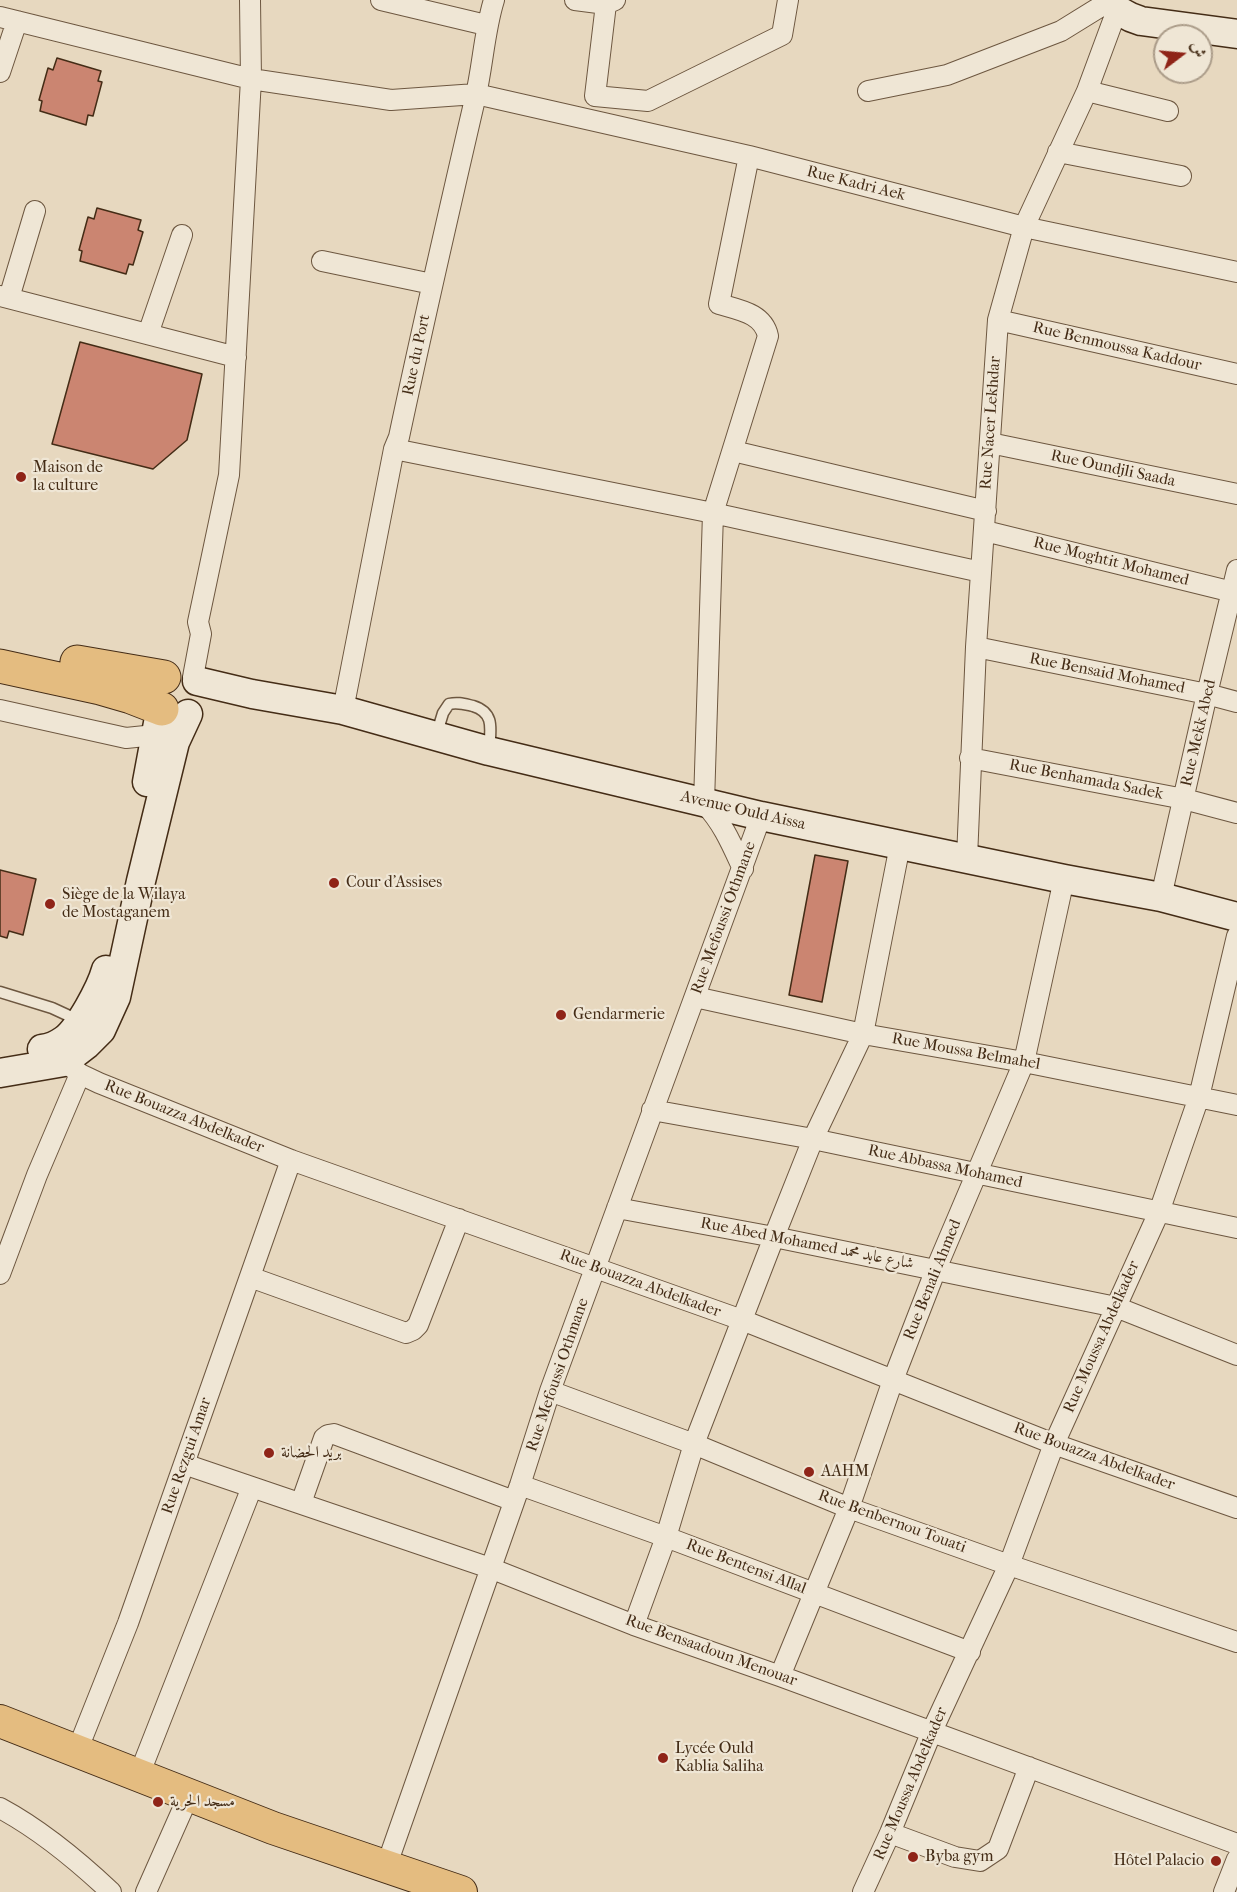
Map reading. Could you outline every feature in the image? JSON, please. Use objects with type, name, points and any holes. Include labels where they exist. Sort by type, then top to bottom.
[{"type":"highway","points":[[0,646],[106,668],[178,698]]},
{"type":"highway","points":[[0,666],[131,697],[178,698]]},
{"type":"main road","points":[[1111,4],[1128,17],[1141,21],[1237,34]]},
{"type":"main road","name":"Avenue Ould Aissa","points":[[178,698],[252,694],[343,710],[489,751],[704,803],[1064,879],[1161,897],[1237,917]]},
{"type":"main road","points":[[90,1025],[116,997],[175,742],[178,698]]},
{"type":"main road","points":[[0,1073],[65,1061],[86,1045],[93,1001],[106,974],[178,698]]},
{"type":"main road","points":[[0,1056],[65,1061]]},
{"type":"main road","points":[[0,1721],[273,1828],[461,1892]]},
{"type":"street","points":[[0,710],[126,738],[178,698],[201,634],[198,622],[230,475],[251,80],[250,0]]},
{"type":"street","points":[[381,0],[486,25]]},
{"type":"street","name":"Rue du Port","points":[[343,710],[394,449],[399,437],[476,94],[486,25],[494,0]]},
{"type":"street","points":[[575,0],[611,2],[595,96],[648,101],[782,35],[788,0]]},
{"type":"street","points":[[868,91],[947,75],[1061,31],[1111,4]]},
{"type":"street","name":"Rue Nacer Lekhdar","points":[[967,858],[976,647],[998,320],[1024,227],[1087,91],[1111,4]]},
{"type":"street","points":[[0,72],[9,19]]},
{"type":"street","name":"Rue Kadri Aek","points":[[9,19],[251,80],[391,100],[476,94],[749,156],[1024,227],[1237,272]]},
{"type":"street","points":[[1087,91],[1168,111]]},
{"type":"street","points":[[1058,152],[1181,176]]},
{"type":"street","points":[[743,869],[723,826],[704,803],[713,513],[768,336],[766,327],[758,317],[719,304],[749,156]]},
{"type":"street","points":[[35,211],[5,297],[236,357]]},
{"type":"street","points":[[148,334],[182,235]]},
{"type":"street","points":[[322,261],[432,284]]},
{"type":"street","name":"Rue Benmoussa Kaddour","points":[[998,320],[1237,374]]},
{"type":"street","name":"Rue Oundjli Saada","points":[[990,443],[1237,494]]},
{"type":"street","points":[[394,449],[713,513],[981,572]]},
{"type":"street","name":"Rue Moghtit Mohamed","points":[[733,451],[1235,592]]},
{"type":"street","name":"Rue Mekk Abed","points":[[1161,897],[1207,694],[1235,592],[1237,570]]},
{"type":"street","name":"Rue Bensaid Mohamed","points":[[976,647],[1237,702]]},
{"type":"street","name":"Rue Benhamada Sadek","points":[[970,758],[1184,799],[1237,813]]},
{"type":"street","name":"Rue Mefoussi Othmane","points":[[386,1867],[517,1493],[550,1391],[761,816]]},
{"type":"street","points":[[634,1625],[666,1537],[694,1444],[774,1237],[813,1139],[863,1034],[900,845]]},
{"type":"street","name":"Rue Benali Ahmed","points":[[780,1676],[849,1508],[893,1380],[936,1269],[1024,1062],[1064,879]]},
{"type":"street","name":"Rue Moussa Abdelkader","points":[[863,1892],[932,1731],[1009,1565],[1054,1444],[1159,1212],[1199,1097],[1237,936]]},
{"type":"street","name":"Rue Moussa Belmahel","points":[[695,997],[863,1034],[1024,1062],[1237,1106]]},
{"type":"street","points":[[0,1274],[37,1175],[65,1061]]},
{"type":"street","name":"Rue Bouazza Abdelkader","points":[[65,1061],[291,1160],[742,1320],[1054,1444],[1237,1508]]},
{"type":"street","name":"Rue Abbassa Mohamed","points":[[652,1110],[813,1139],[1237,1228]]},
{"type":"street","name":"Rue Rezgui Amar","points":[[77,1751],[128,1623],[291,1160]]},
{"type":"street","name":"Rue Abed Mohamed شارع عابد محمد","points":[[617,1208],[1116,1306],[1237,1355]]},
{"type":"street","points":[[250,1277],[406,1333],[418,1325],[459,1219]]},
{"type":"street","name":"Rue Benbernou Touati","points":[[550,1391],[694,1444],[849,1508],[1237,1642]]},
{"type":"street","name":"Rue Bentensi Allal","points":[[301,1503],[324,1438],[328,1434],[334,1434],[517,1493],[666,1537],[970,1652]]},
{"type":"street","name":"Rue Bensaadoun Menouar","points":[[184,1464],[490,1568],[634,1625],[932,1731],[1237,1844]]},
{"type":"street","points":[[139,1775],[252,1487]]},
{"type":"street","points":[[890,1833],[955,1857],[980,1861],[998,1848],[1029,1767]]},
{"type":"street","points":[[146,1892],[189,1795]]},
{"type":"street","points":[[0,1808],[19,1818],[76,1859],[111,1892]]},
{"type":"street","points":[[1224,1892],[1237,1859]]},
{"type":"lane","points":[[436,736],[443,713],[449,704],[459,702],[483,710],[490,719],[489,751]]},
{"type":"lane","points":[[0,992],[52,1008],[90,1025]]},
{"type":"building","points":[[57,58],[101,71],[98,81],[102,82],[93,116],[88,115],[86,125],[40,111],[42,101],[39,100],[48,68],[53,70]]},
{"type":"building","points":[[97,208],[141,220],[138,230],[143,232],[133,265],[129,264],[126,274],[80,261],[82,251],[79,250],[88,217],[94,219]]},
{"type":"building","points":[[80,342],[202,374],[187,440],[153,469],[52,444]]},
{"type":"building","points":[[815,855],[848,861],[822,1002],[789,995]]},
{"type":"building","points":[[0,870],[36,879],[23,935],[9,931],[7,938],[0,936]]},
{"type":"place","name":"Maison de la culture","points":[[21,477]]},
{"type":"place","name":"Cour d'Assises","points":[[334,883]]},
{"type":"place","name":"Siège de la Wilaya de Mostaganem","points":[[50,904]]},
{"type":"place","name":"Gendarmerie","points":[[561,1015]]},
{"type":"place","name":"بريد الحضانة","points":[[269,1453]]},
{"type":"place","name":"AAHM","points":[[809,1472]]},
{"type":"place","name":"Lycée Ould Kablia Saliha","points":[[663,1758]]},
{"type":"place","name":"مسجد الحرية","points":[[158,1802]]},
{"type":"place","name":"Byba gym","points":[[913,1857]]},
{"type":"place","name":"Hôtel Palacio","points":[[1216,1861]]}]
